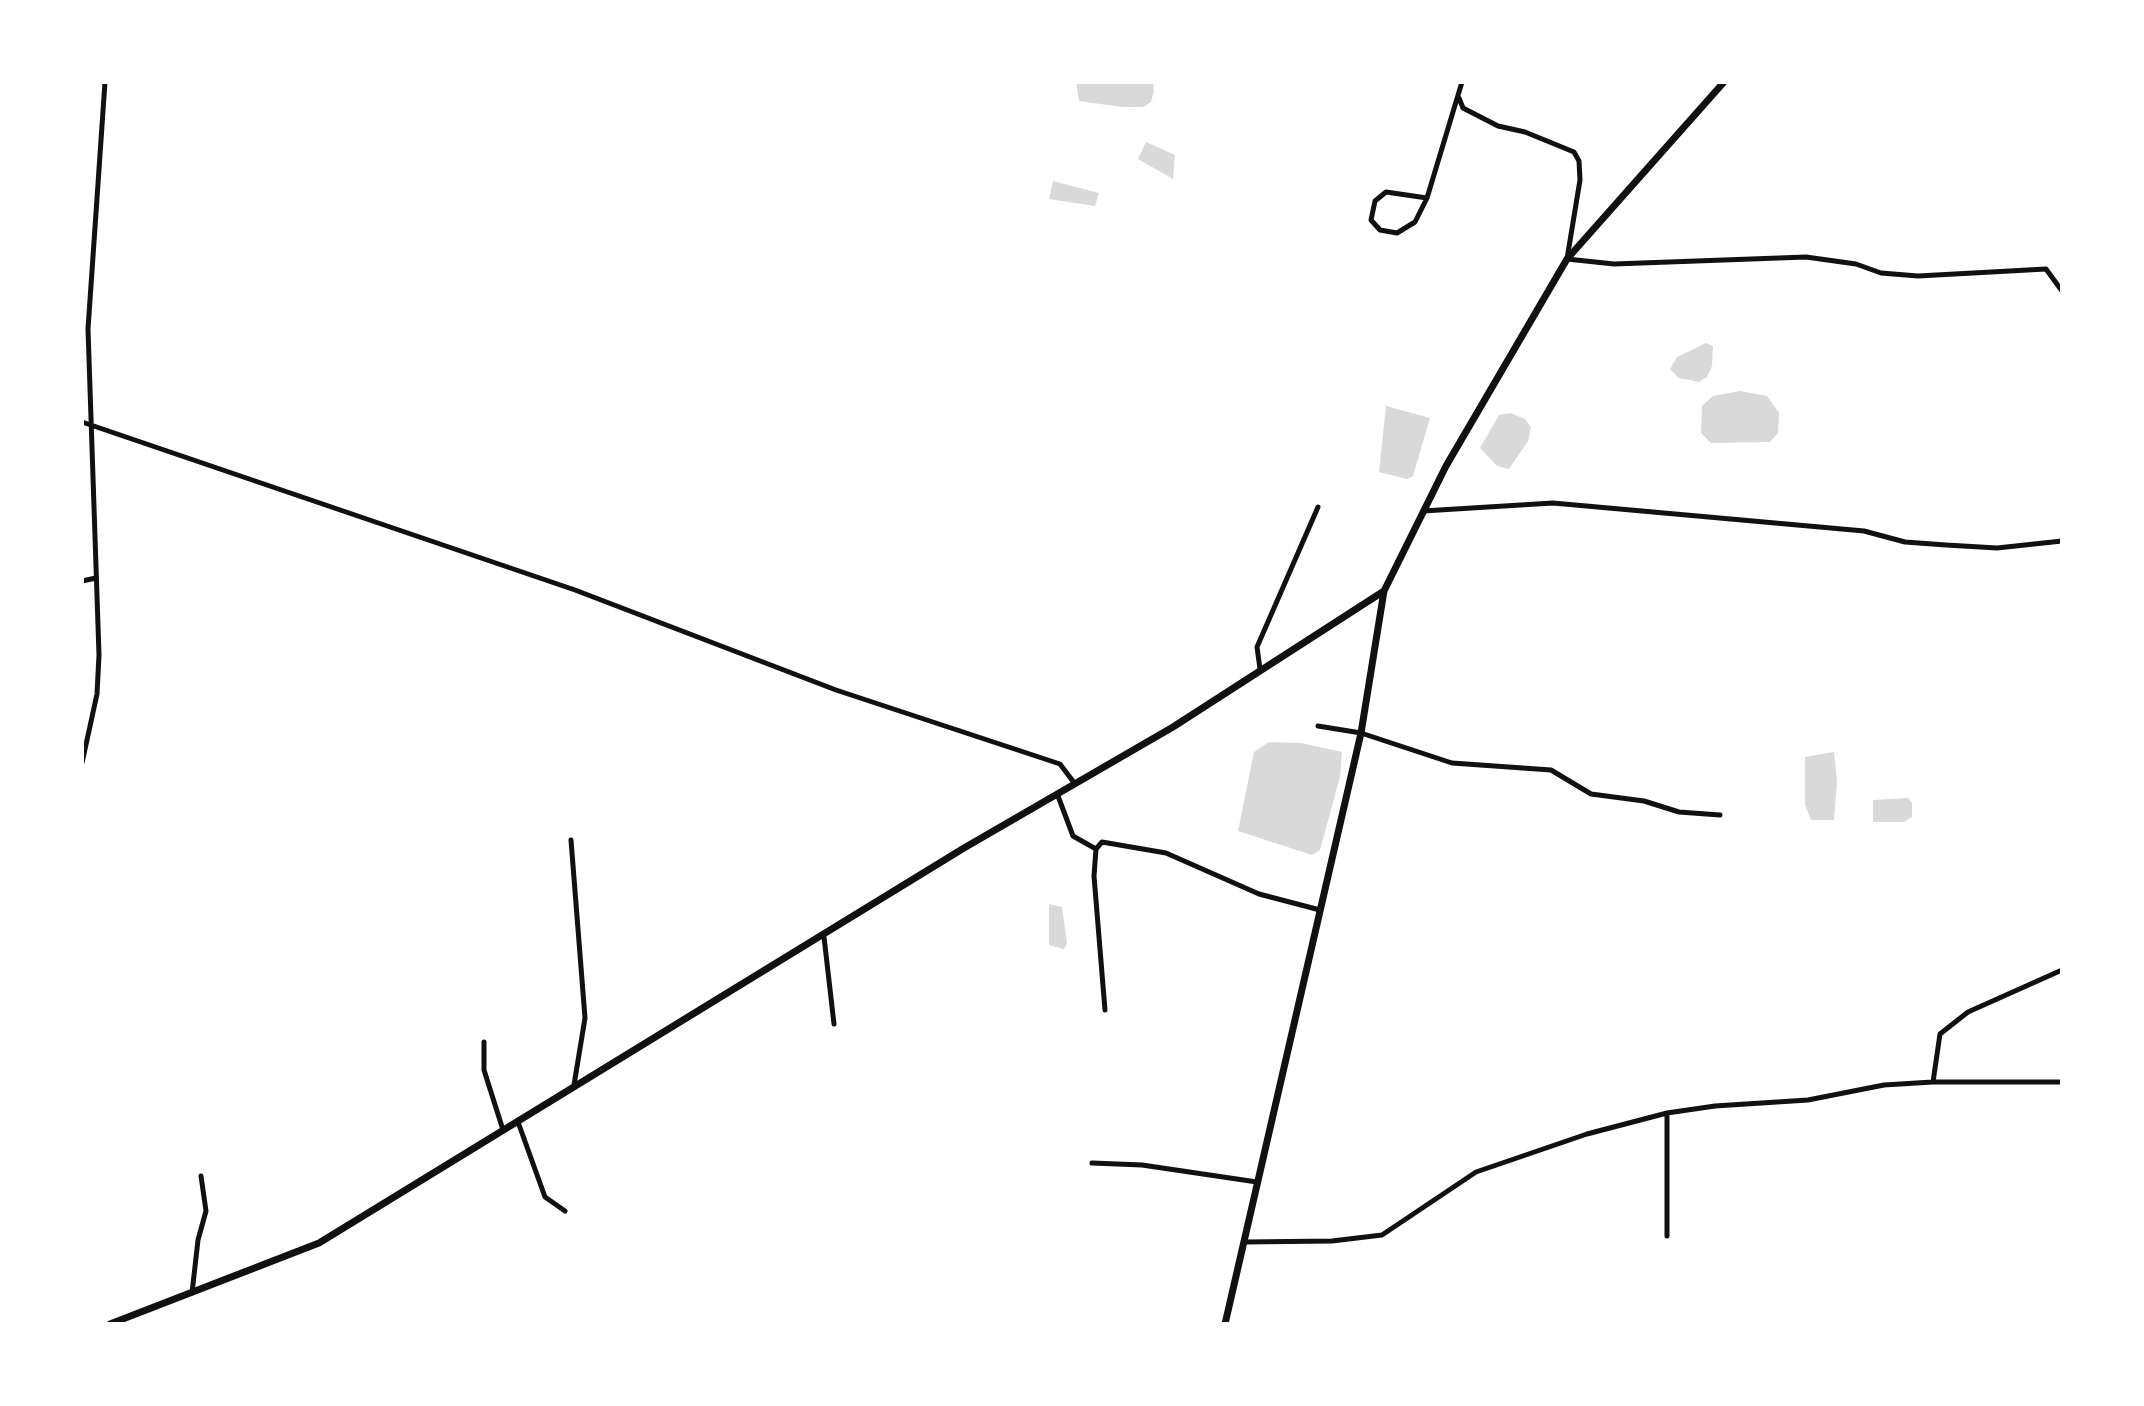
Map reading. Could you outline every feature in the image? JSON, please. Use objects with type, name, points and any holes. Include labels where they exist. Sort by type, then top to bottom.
[{"type":"main road","points":[[1225,1324],[1361,733],[1384,591],[1422,511],[1567,259],[1724,82]]},
{"type":"main road","points":[[110,1324],[319,1243],[824,937],[964,848],[1173,727],[1384,591]]},
{"type":"street","points":[[82,763],[97,694],[88,329],[105,82]]},
{"type":"street","points":[[1427,198],[1386,192],[1375,201],[1371,220],[1380,230],[1397,233],[1415,222],[1427,198],[1462,82]]},
{"type":"street","points":[[1459,98],[1463,108],[1498,126],[1525,132],[1574,152],[1579,161],[1580,180],[1567,259],[1614,264],[1806,257],[1856,264],[1881,273],[1918,276],[2046,269],[2062,291]]},
{"type":"street","points":[[82,422],[575,590],[836,690],[1060,764],[1075,784]]},
{"type":"street","points":[[1422,511],[1553,503],[1864,531],[1905,542],[1997,548],[2062,541]]},
{"type":"street","points":[[1260,669],[1257,647],[1318,507]]},
{"type":"street","points":[[82,581],[96,578]]},
{"type":"street","points":[[1318,726],[1361,733],[1452,763],[1551,770],[1591,794],[1644,801],[1679,812],[1720,815]]},
{"type":"street","points":[[1058,796],[1073,836],[1096,849]]},
{"type":"street","points":[[571,840],[585,1018],[574,1088]]},
{"type":"street","points":[[1105,1010],[1094,876],[1096,849],[1102,842],[1166,853],[1259,894],[1320,910]]},
{"type":"street","points":[[824,937],[834,1024]]},
{"type":"street","points":[[1933,1082],[1940,1034],[1968,1012],[2062,970]]},
{"type":"street","points":[[484,1042],[484,1070],[503,1131]]},
{"type":"street","points":[[1244,1242],[1332,1241],[1382,1235],[1476,1172],[1587,1134],[1667,1113],[1715,1106],[1808,1100],[1884,1085],[2062,1082]]},
{"type":"street","points":[[1667,1113],[1667,1236]]},
{"type":"street","points":[[518,1122],[545,1197],[565,1211]]},
{"type":"street","points":[[1092,1163],[1142,1165],[1257,1182]]},
{"type":"street","points":[[192,1293],[198,1240],[206,1211],[201,1176]]},
{"type":"shaded area","points":[[1076,82],[1153,82],[1154,91],[1151,102],[1143,107],[1122,107],[1079,101]]},
{"type":"shaded area","points":[[1146,142],[1175,155],[1173,179],[1138,159]]},
{"type":"shaded area","points":[[1053,181],[1099,193],[1095,206],[1049,199]]},
{"type":"shaded area","points":[[1706,343],[1713,346],[1712,366],[1707,377],[1699,382],[1679,378],[1670,369],[1677,357]]},
{"type":"shaded area","points":[[1740,391],[1767,396],[1779,413],[1778,433],[1770,442],[1711,443],[1701,433],[1702,406],[1713,396]]},
{"type":"shaded area","points":[[1386,406],[1430,418],[1413,476],[1407,479],[1379,472]]},
{"type":"shaded area","points":[[1510,413],[1525,419],[1531,427],[1528,441],[1509,469],[1497,466],[1480,448],[1499,415]]},
{"type":"shaded area","points":[[1269,742],[1301,743],[1342,752],[1340,777],[1320,850],[1312,855],[1238,831],[1254,752]]},
{"type":"shaded area","points":[[1834,752],[1837,780],[1834,820],[1811,820],[1805,805],[1805,757]]},
{"type":"shaded area","points":[[1908,798],[1912,803],[1912,817],[1904,822],[1873,822],[1873,800]]},
{"type":"shaded area","points":[[1049,904],[1062,907],[1067,943],[1064,949],[1049,945]]}]
